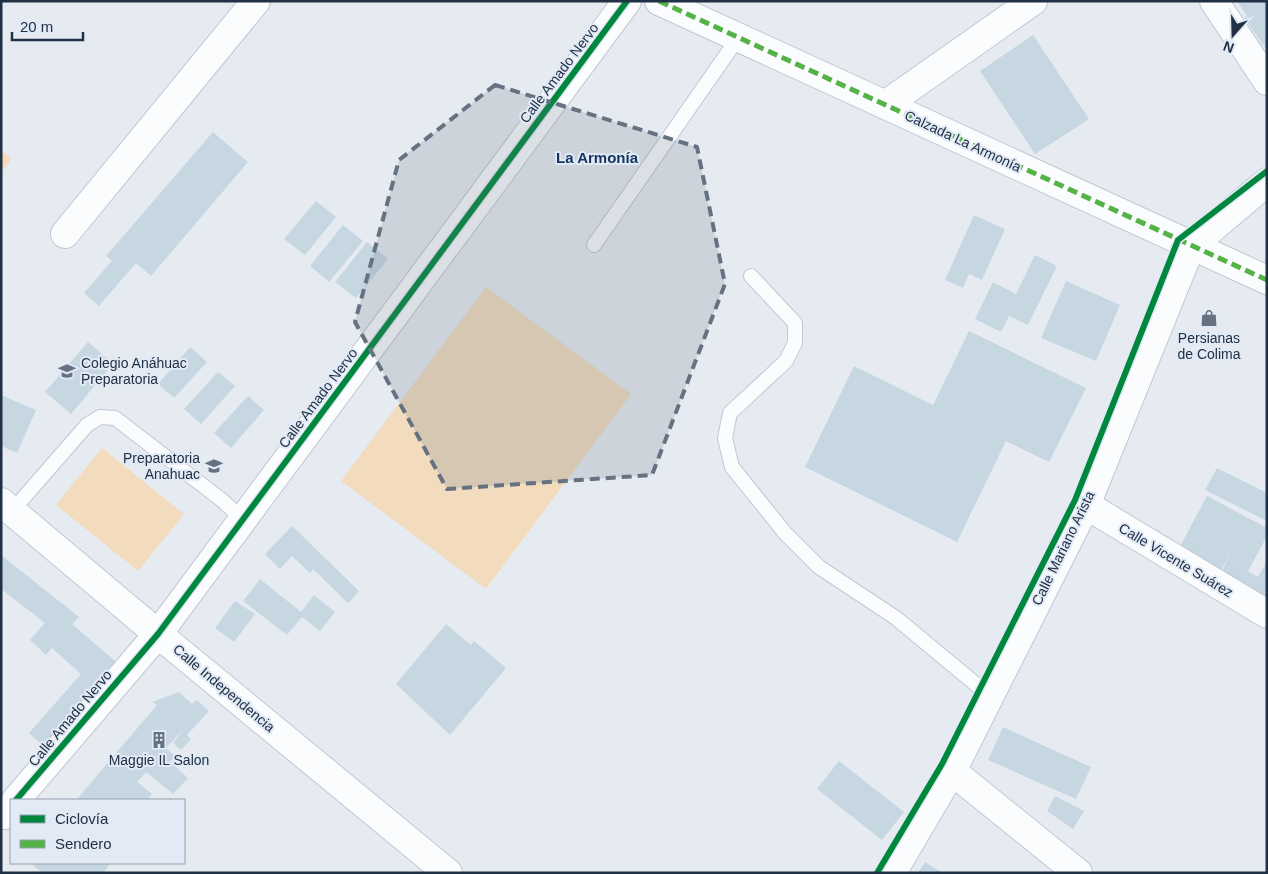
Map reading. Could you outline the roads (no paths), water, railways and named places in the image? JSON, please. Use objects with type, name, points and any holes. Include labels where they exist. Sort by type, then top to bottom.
[{"type":"street","points":[[65,234],[256,1]]},
{"type":"street","name":"Calle Amado Nervo","points":[[17,799],[158,634],[627,1]]},
{"type":"street","name":"Calzada La Armonía","points":[[659,1],[1267,280]]},
{"type":"street","points":[[885,105],[1032,1]]},
{"type":"street","points":[[1214,1],[1267,81]]},
{"type":"street","name":"Calle Mariano Arista","points":[[892,873],[952,771],[1086,505],[1191,246],[1267,182]]},
{"type":"street","name":"Calle Vicente Suárez","points":[[1086,505],[1267,614]]},
{"type":"street","name":"Calle Independencia","points":[[7,507],[448,873]]},
{"type":"street","points":[[952,771],[1078,873]]},
{"type":"lane","points":[[594,246],[738,38]]},
{"type":"lane","points":[[751,276],[795,323],[795,343],[786,361],[730,413],[725,438],[732,467],[785,533],[819,567],[896,618],[990,696]]},
{"type":"lane","points":[[7,507],[87,425],[100,417],[115,418],[223,501],[243,520]]},
{"type":"place","name":"Persianas de Colima","points":[[1209,318]]},
{"type":"place","name":"Colegio Anáhuac Preparatoria","points":[[67,371]]},
{"type":"place","name":"Preparatoria Anahuac","points":[[214,466]]},
{"type":"place","name":"Maggie IL Salon","points":[[159,740]]},
{"type":"district","name":"La Armonía","points":[[597,157]]}]
